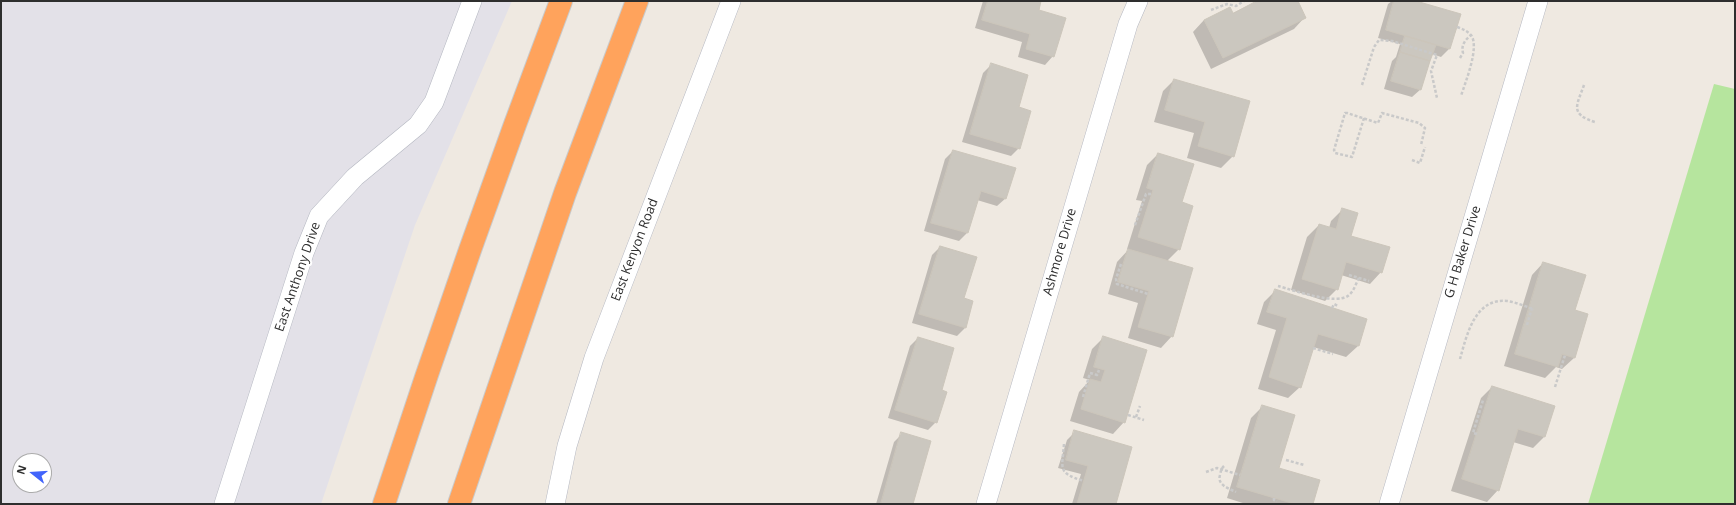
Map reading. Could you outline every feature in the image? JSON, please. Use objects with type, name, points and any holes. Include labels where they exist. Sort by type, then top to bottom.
[{"type":"highway","points":[[384,504],[406,435],[522,106],[561,1]]},
{"type":"highway","points":[[459,504],[565,193],[637,1]]},
{"type":"street","name":"East Anthony Drive","points":[[224,504],[304,253],[319,216],[355,178],[418,125],[434,102],[472,1]]},
{"type":"street","name":"East Kenyon Road","points":[[555,504],[567,446],[594,358],[731,1]]},
{"type":"street","name":"Ashmore Drive","points":[[986,504],[1128,24],[1138,1]]},
{"type":"street","name":"G H Baker Drive","points":[[1389,504],[1538,1]]},
{"type":"path","points":[[1212,10],[1227,4],[1236,6],[1244,1]]},
{"type":"path","points":[[1457,27],[1464,29],[1471,34],[1474,43],[1474,52],[1461,96]]},
{"type":"path","points":[[1460,58],[1463,53],[1462,47],[1471,34]]},
{"type":"path","points":[[1362,85],[1374,47],[1379,40],[1392,41],[1437,55],[1431,71],[1438,98]]},
{"type":"path","points":[[1584,85],[1577,106],[1577,112],[1580,116],[1595,122]]},
{"type":"path","points":[[1364,118],[1352,157],[1335,153],[1334,150],[1345,114],[1364,118],[1378,123],[1382,113],[1420,123],[1424,128],[1421,145]]},
{"type":"path","points":[[1412,160],[1420,163],[1425,147]]},
{"type":"path","points":[[1135,225],[1146,194],[1152,194]]},
{"type":"path","points":[[1121,264],[1116,279],[1117,284],[1148,294]]},
{"type":"path","points":[[1349,275],[1369,281]]},
{"type":"path","points":[[1278,286],[1309,296],[1335,298],[1350,294],[1359,278]]},
{"type":"path","points":[[1282,292],[1283,287]]},
{"type":"path","points":[[1460,359],[1472,322],[1480,310],[1493,302],[1508,301],[1533,309],[1527,325]]},
{"type":"path","points":[[1332,308],[1334,304],[1338,306]]},
{"type":"path","points":[[1313,348],[1333,354]]},
{"type":"path","points":[[1555,387],[1565,355]]},
{"type":"path","points":[[1083,397],[1090,374],[1097,375],[1099,370]]},
{"type":"path","points":[[1477,434],[1473,433],[1483,400]]},
{"type":"path","points":[[1136,417],[1140,406]]},
{"type":"path","points":[[1128,415],[1144,420]]},
{"type":"path","points":[[1064,444],[1062,463],[1064,472],[1070,477],[1084,481]]},
{"type":"path","points":[[1286,460],[1304,465]]},
{"type":"path","points":[[1223,468],[1219,478],[1220,482],[1224,486],[1236,492]]},
{"type":"path","points":[[1206,472],[1212,469],[1223,468],[1240,475]]},
{"type":"path","points":[[1274,498],[1274,500],[1277,501]]},
{"type":"shaded area","points":[[1,1],[512,1],[415,225],[321,504],[1,504]]},
{"type":"green space","points":[[1714,84],[1735,89],[1735,504],[1588,504]]},
{"type":"building","points":[[988,1],[1041,1],[1039,10],[1066,18],[1054,57],[1026,49],[1030,34],[982,20]]},
{"type":"building","points":[[1257,1],[1298,1],[1306,18],[1223,58],[1204,20],[1230,7],[1233,13]]},
{"type":"building","points":[[1394,1],[1416,1],[1461,14],[1450,49],[1386,30]]},
{"type":"building","points":[[1405,36],[1436,45],[1430,61],[1400,52]]},
{"type":"building","points":[[1400,52],[1430,61],[1421,90],[1391,81]]},
{"type":"building","points":[[991,63],[1028,75],[1019,107],[1031,111],[1020,149],[970,134]]},
{"type":"building","points":[[1174,79],[1250,101],[1234,157],[1198,146],[1205,122],[1165,110]]},
{"type":"building","points":[[953,150],[1016,168],[1006,199],[981,191],[968,233],[931,223]]},
{"type":"building","points":[[1158,153],[1194,164],[1182,202],[1193,206],[1180,250],[1138,237],[1153,190],[1147,188]]},
{"type":"building","points":[[1342,208],[1358,213],[1351,236],[1390,247],[1382,273],[1346,262],[1338,290],[1302,279],[1319,224],[1336,229]]},
{"type":"building","points":[[940,246],[977,257],[964,298],[973,301],[966,328],[919,314]]},
{"type":"building","points":[[1128,249],[1193,268],[1173,337],[1138,327],[1149,291],[1118,282]]},
{"type":"building","points":[[1543,262],[1586,275],[1575,310],[1588,314],[1575,358],[1562,354],[1558,367],[1515,354]]},
{"type":"building","points":[[1275,289],[1367,319],[1359,346],[1318,334],[1301,388],[1269,377],[1287,318],[1267,312]]},
{"type":"building","points":[[1103,336],[1147,350],[1125,423],[1081,409],[1090,379],[1101,382],[1105,370],[1094,367]]},
{"type":"building","points":[[918,337],[954,348],[942,390],[947,392],[937,423],[895,410]]},
{"type":"building","points":[[1492,386],[1555,406],[1545,437],[1518,429],[1499,491],[1462,479]]},
{"type":"building","points":[[1262,405],[1295,415],[1279,468],[1320,480],[1313,504],[1295,504],[1237,487]]},
{"type":"building","points":[[1074,430],[1132,447],[1116,504],[1077,504],[1088,466],[1066,460]]},
{"type":"building","points":[[901,432],[931,441],[913,504],[881,504]]}]
